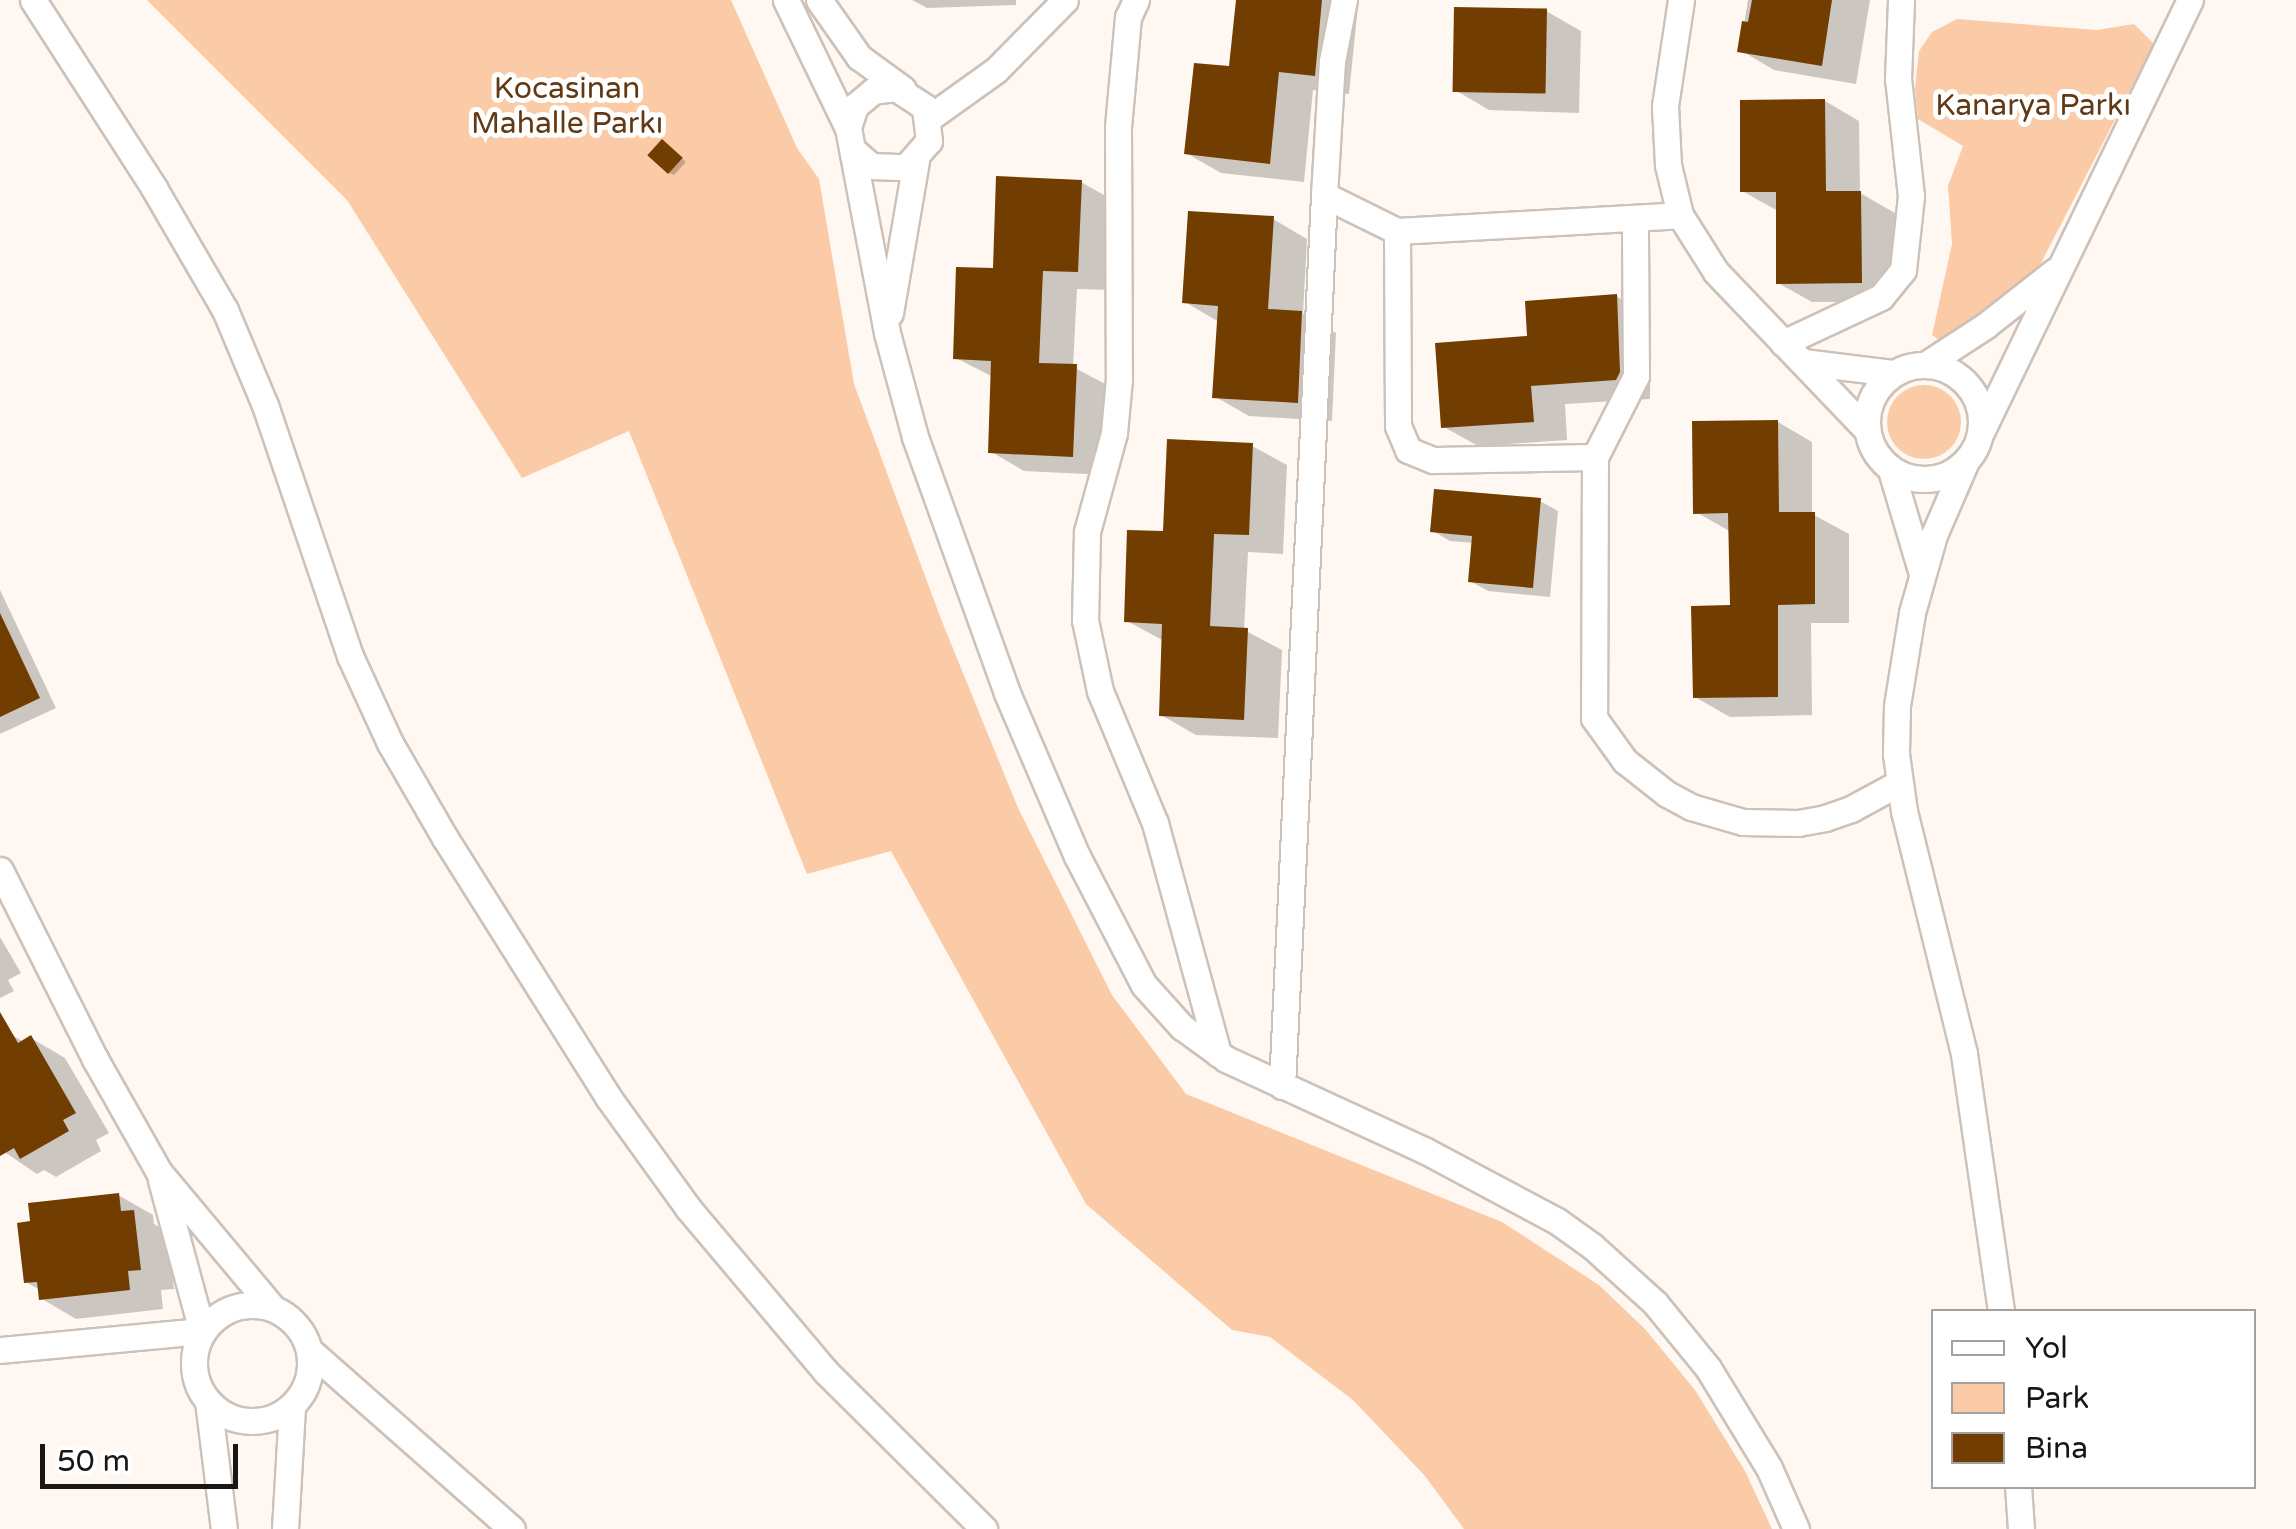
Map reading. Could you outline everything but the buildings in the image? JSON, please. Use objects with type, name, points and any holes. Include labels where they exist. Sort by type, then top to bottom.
[{"type":"street","points":[[34,0],[154,188],[224,310],[265,405],[350,656],[390,743],[445,838],[608,1097],[688,1208],[826,1372],[984,1529]]},
{"type":"street","points":[[786,0],[862,160],[883,170],[916,161]]},
{"type":"street","points":[[819,0],[859,57],[907,92],[929,118],[929,141],[916,161],[887,333]]},
{"type":"street","points":[[929,118],[996,70],[1065,0]]},
{"type":"street","points":[[1136,0],[1128,18],[1118,127],[1119,379],[1114,433],[1087,532],[1084,620],[1100,691],[1155,822],[1218,1054]]},
{"type":"street","points":[[1282,1086],[1324,195],[1332,61],[1344,0]]},
{"type":"street","points":[[1682,0],[1665,106],[1668,165],[1680,215],[1716,272],[1866,429],[1879,459],[1892,470],[1922,480],[1954,472],[1966,461]]},
{"type":"street","points":[[1784,343],[1881,297],[1903,270],[1911,196],[1898,79],[1900,0]]},
{"type":"street","points":[[2001,1309],[1964,1054],[1899,783],[1896,706],[1922,574],[1966,461],[2190,0]]},
{"type":"street","points":[[907,92],[896,88],[873,91],[855,106],[851,139],[887,333],[915,437],[976,609],[1077,856],[1144,985],[1182,1027],[1218,1054],[1424,1150],[1557,1221],[1625,1273],[1708,1368],[1769,1468],[1796,1529]]},
{"type":"street","points":[[1324,195],[1397,231],[1680,215]]},
{"type":"street","points":[[1635,218],[1636,376],[1594,456],[1594,718],[1626,761],[1666,794],[1744,822],[1784,824],[1825,818],[1876,798],[1899,783]]},
{"type":"street","points":[[1397,231],[1398,426],[1408,450],[1433,460],[1594,456]]},
{"type":"street","points":[[1803,362],[1894,374],[1925,365],[1985,326],[2061,266]]},
{"type":"street","points":[[1925,365],[1956,375],[1968,386],[1981,416],[1980,432]]},
{"type":"street","points":[[1866,429],[1872,397],[1894,374]]},
{"type":"street","points":[[1892,470],[1922,574]]},
{"type":"street","points":[[0,870],[95,1060],[159,1172],[272,1307],[302,1332],[310,1350],[512,1529]]},
{"type":"street","points":[[159,1172],[202,1331],[193,1367],[208,1402],[224,1529]]},
{"type":"street","points":[[0,1350],[202,1331],[232,1307],[272,1307]]},
{"type":"street","points":[[208,1402],[240,1420],[277,1416],[292,1406],[304,1390],[310,1350]]},
{"type":"street","points":[[286,1529],[292,1406]]},
{"type":"street","points":[[2018,1489],[2021,1529]]},
{"type":"green space","name":"Kocasinan Mahalle Parkı","points":[[147,0],[731,0],[797,148],[819,179],[854,384],[941,619],[1018,808],[1112,995],[1186,1094],[1502,1222],[1599,1285],[1645,1329],[1695,1390],[1745,1471],[1772,1529],[1464,1529],[1425,1476],[1353,1400],[1270,1337],[1232,1330],[1086,1204],[891,851],[807,874],[629,431],[522,478],[347,200]]},
{"type":"green space","name":"Kanarya Parkı","points":[[1957,19],[2097,30],[2134,24],[2154,44],[2024,296],[1954,351],[1932,335],[1952,244],[1948,186],[1963,146],[1918,119],[1915,89],[1919,51],[1932,32]]},
{"type":"green space","points":[[1924,385],[1950,396],[1961,422],[1950,448],[1924,459],[1898,448],[1887,422],[1898,396]]}]
